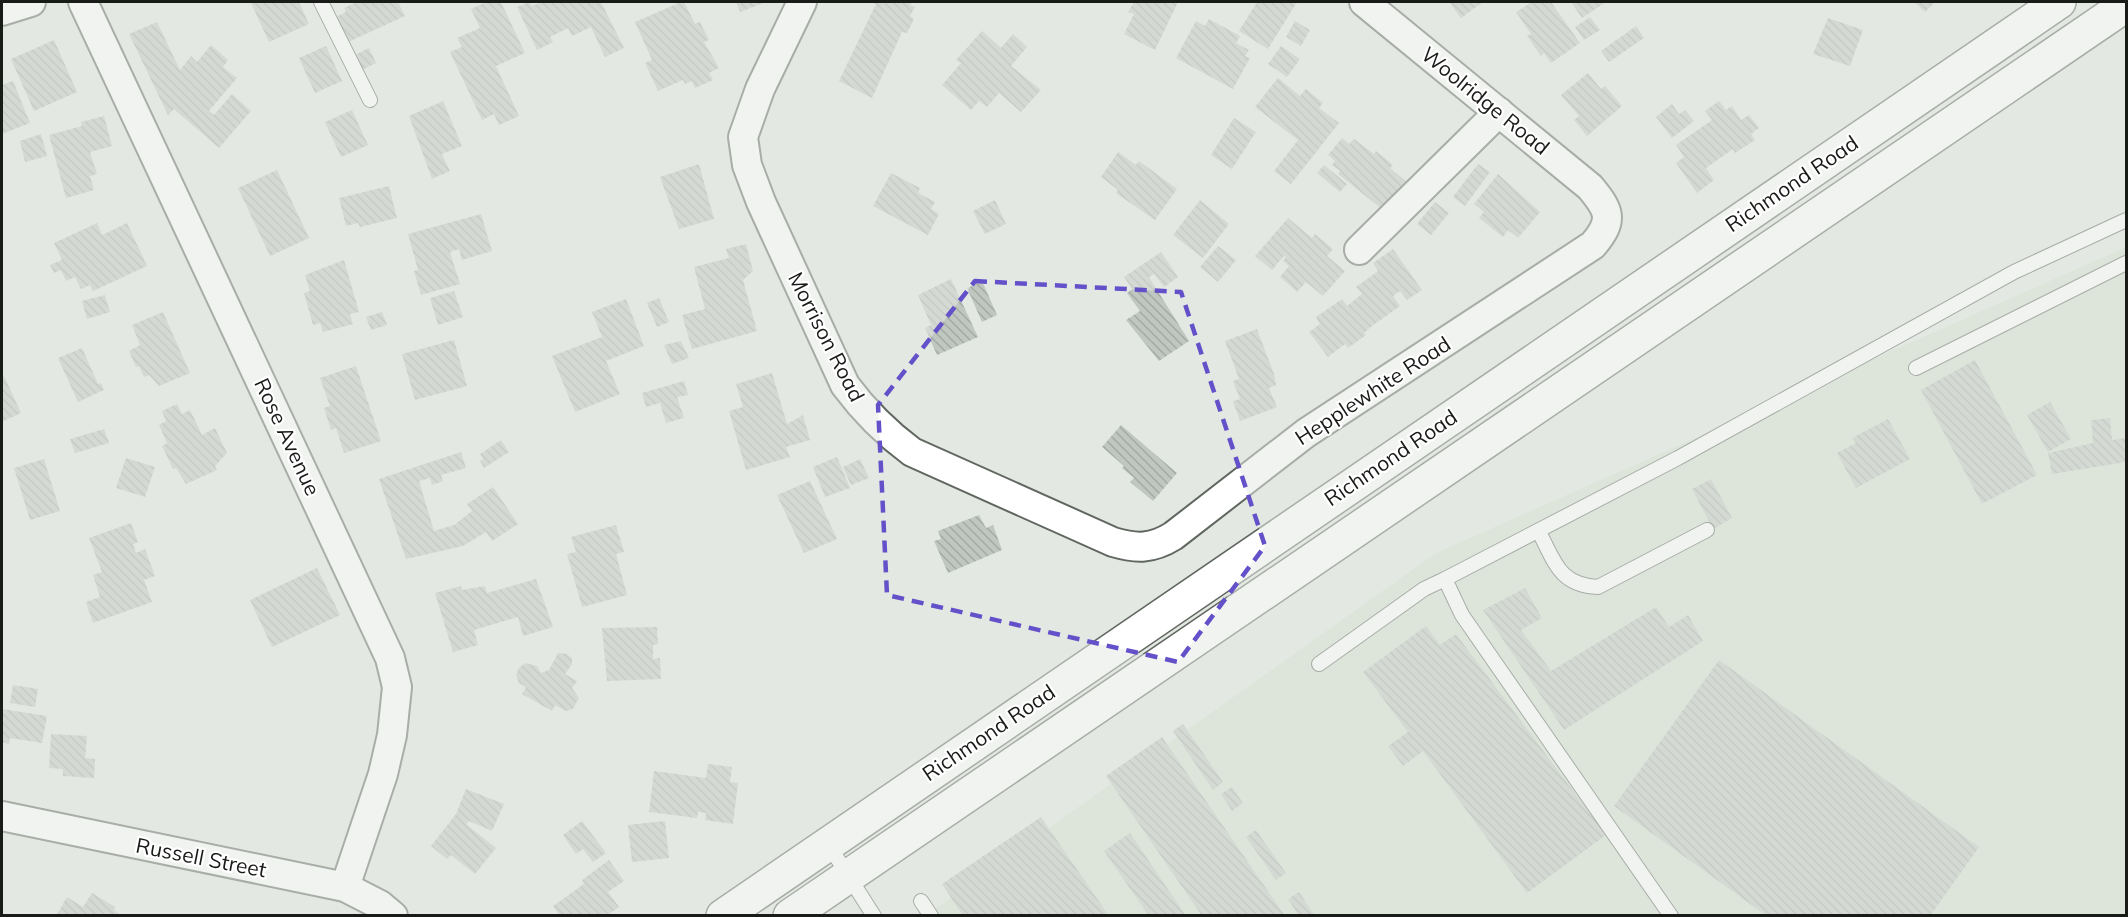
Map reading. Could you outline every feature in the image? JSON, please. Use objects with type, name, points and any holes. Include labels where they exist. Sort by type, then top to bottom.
[{"type":"highway","name":"Richmond Road","points":[[723,915],[2059,2]]},
{"type":"highway","name":"Richmond Road","points":[[790,915],[2127,5]]},
{"type":"street","points":[[2,10],[31,2]]},
{"type":"street","name":"Rose Avenue","points":[[83,2],[390,658],[397,687],[392,735],[383,774],[345,887]]},
{"type":"street","name":"Morrison Road","points":[[802,2],[760,89],[743,137],[747,165],[761,202],[845,385],[864,411],[887,434],[912,452],[1113,542]]},
{"type":"street","name":"Woolridge Road","points":[[1364,2],[1590,187],[1604,204]]},
{"type":"street","points":[[1359,250],[1499,112]]},
{"type":"street","name":"Hepplewhite Road","points":[[1113,542],[1132,548],[1144,548],[1159,545],[1173,536],[1306,433],[1593,245],[1604,231],[1608,216],[1604,204]]},
{"type":"street","name":"Russell Street","points":[[2,816],[345,887],[380,905],[393,915]]},
{"type":"lane","points":[[321,2],[370,100]]},
{"type":"lane","points":[[1319,664],[1424,589],[1539,531],[2014,272],[2127,220]]},
{"type":"lane","points":[[1916,368],[2127,262]]},
{"type":"lane","points":[[1539,531],[1560,570],[1571,582],[1580,586],[1598,586],[1707,530]]},
{"type":"lane","points":[[1445,579],[1462,615],[1671,915]]},
{"type":"lane","points":[[827,844],[874,915]]},
{"type":"lane","points":[[921,901],[931,915]]},
{"type":"highlighted area","points":[[975,281],[1181,292],[1265,546],[1178,662],[887,595],[878,405]]},
{"type":"shaded area","points":[[2126,247],[2126,915],[925,916],[1436,553]]},
{"type":"building","points":[[299,2],[309,24],[269,42],[251,3]]},
{"type":"building","points":[[357,2],[398,2],[405,16],[348,42],[336,17],[346,12],[344,8]]},
{"type":"building","points":[[486,2],[501,2],[525,53],[496,66],[519,116],[499,125],[494,114],[482,120],[450,52],[462,47],[457,38],[480,28],[471,9]]},
{"type":"building","points":[[529,2],[532,6],[542,2],[601,2],[624,48],[605,57],[591,27],[572,36],[568,28],[550,37],[553,42],[537,50],[517,7]]},
{"type":"building","points":[[684,2],[695,24],[700,22],[709,40],[704,42],[719,68],[709,73],[713,80],[695,88],[692,81],[685,84],[683,80],[658,91],[645,63],[652,60],[635,22]]},
{"type":"building","points":[[736,2],[766,2],[740,12]]},
{"type":"building","points":[[870,2],[912,2],[910,5],[915,7],[910,16],[914,19],[907,33],[902,32],[872,98],[839,81],[876,4]]},
{"type":"building","points":[[1134,2],[1178,2],[1155,50],[1124,34],[1134,14],[1128,12]]},
{"type":"building","points":[[1257,2],[1297,2],[1268,49],[1239,31]]},
{"type":"building","points":[[1449,2],[1483,2],[1461,18]]},
{"type":"building","points":[[1532,2],[1551,2],[1580,43],[1551,63],[1544,53],[1541,56],[1527,36],[1531,34],[1516,12]]},
{"type":"building","points":[[1571,2],[1606,2],[1582,18]]},
{"type":"building","points":[[1914,2],[1935,2],[1925,12]]},
{"type":"building","points":[[1590,17],[1600,30],[1584,40],[1575,27]]},
{"type":"building","points":[[1828,18],[1863,30],[1850,66],[1813,54]]},
{"type":"building","points":[[1209,19],[1240,36],[1236,43],[1249,50],[1245,56],[1250,58],[1233,89],[1176,58],[1196,21],[1205,26]]},
{"type":"building","points":[[1295,21],[1310,30],[1301,46],[1286,37]]},
{"type":"building","points":[[157,22],[180,70],[191,56],[197,62],[211,45],[228,60],[223,67],[237,78],[209,111],[214,115],[232,94],[251,111],[219,148],[174,109],[168,115],[129,34]]},
{"type":"building","points":[[1636,26],[1644,38],[1609,62],[1601,51]]},
{"type":"building","points":[[982,31],[1001,48],[1013,34],[1027,47],[1011,66],[1041,90],[1021,112],[999,93],[987,107],[979,101],[971,110],[942,85],[961,63],[956,60]]},
{"type":"building","points":[[54,40],[77,92],[34,111],[11,59]]},
{"type":"building","points":[[326,46],[342,81],[315,93],[299,58]]},
{"type":"building","points":[[1281,46],[1300,59],[1287,77],[1268,64]]},
{"type":"building","points":[[369,48],[376,63],[360,71],[353,56]]},
{"type":"building","points":[[1588,73],[1601,89],[1605,86],[1622,106],[1587,136],[1574,120],[1579,116],[1561,95]]},
{"type":"building","points":[[1278,78],[1300,96],[1306,89],[1323,103],[1319,108],[1339,123],[1291,184],[1274,171],[1298,140],[1255,107]]},
{"type":"building","points":[[13,81],[30,123],[2,134],[2,85]]},
{"type":"building","points":[[443,101],[462,146],[442,154],[450,171],[432,179],[409,116]]},
{"type":"building","points":[[1719,101],[1726,110],[1732,106],[1741,120],[1749,115],[1759,128],[1751,134],[1755,140],[1735,153],[1733,149],[1706,168],[1714,180],[1697,193],[1676,163],[1684,157],[1676,145],[1712,120],[1705,111]]},
{"type":"building","points":[[1672,104],[1679,114],[1685,110],[1694,121],[1672,138],[1656,117]]},
{"type":"building","points":[[352,110],[368,145],[341,157],[325,122]]},
{"type":"building","points":[[104,116],[112,146],[90,152],[97,174],[90,176],[94,190],[66,198],[49,135],[82,126],[81,122]]},
{"type":"building","points":[[1234,118],[1256,132],[1232,169],[1211,155]]},
{"type":"building","points":[[41,134],[47,156],[25,162],[20,141]]},
{"type":"building","points":[[1342,138],[1349,144],[1354,139],[1374,154],[1376,151],[1393,165],[1390,168],[1410,185],[1387,213],[1338,174],[1340,171],[1332,165],[1335,161],[1328,155]]},
{"type":"building","points":[[1118,152],[1136,165],[1139,161],[1177,189],[1155,220],[1116,193],[1118,190],[1101,177]]},
{"type":"building","points":[[699,164],[714,219],[679,229],[660,177]]},
{"type":"building","points":[[1478,164],[1490,172],[1465,206],[1453,197]]},
{"type":"building","points":[[1324,165],[1347,184],[1340,192],[1317,173]]},
{"type":"building","points":[[277,170],[309,238],[270,256],[238,188]]},
{"type":"building","points":[[891,173],[920,188],[918,193],[935,202],[931,209],[939,214],[928,235],[873,206]]},
{"type":"building","points":[[1498,174],[1540,212],[1518,238],[1508,230],[1503,237],[1479,218],[1484,212],[1474,204]]},
{"type":"building","points":[[389,186],[397,218],[360,227],[358,223],[346,226],[339,198]]},
{"type":"building","points":[[995,200],[1006,224],[985,234],[973,211]]},
{"type":"building","points":[[1200,200],[1229,224],[1203,258],[1173,235]]},
{"type":"building","points":[[1435,202],[1449,213],[1431,235],[1417,224]]},
{"type":"building","points":[[481,214],[492,251],[462,260],[459,249],[450,252],[460,284],[421,295],[414,271],[418,270],[408,234]]},
{"type":"building","points":[[1288,218],[1312,238],[1315,234],[1333,249],[1327,256],[1345,271],[1323,296],[1306,282],[1297,292],[1280,277],[1289,266],[1283,261],[1286,257],[1284,256],[1272,270],[1255,256]]},
{"type":"building","points":[[97,223],[102,235],[127,223],[147,266],[93,291],[90,285],[81,289],[75,277],[66,281],[61,270],[54,273],[50,265],[62,260],[54,243]]},
{"type":"building","points":[[746,244],[753,271],[743,280],[757,331],[692,349],[682,315],[705,309],[694,267],[729,258],[726,249]]},
{"type":"building","points":[[1218,246],[1236,260],[1218,282],[1200,267]]},
{"type":"building","points":[[1393,249],[1422,290],[1407,300],[1400,291],[1393,296],[1400,306],[1372,326],[1364,333],[1366,335],[1348,348],[1345,344],[1328,357],[1309,332],[1320,324],[1316,317],[1342,299],[1347,306],[1362,294],[1356,287],[1378,271],[1373,263]]},
{"type":"building","points":[[1161,252],[1178,277],[1164,287],[1154,274],[1149,277],[1189,341],[1159,361],[1126,320],[1140,311],[1127,293],[1132,289],[1124,277]]},
{"type":"building","points":[[344,260],[359,312],[350,314],[353,324],[323,332],[320,323],[313,325],[304,293],[310,291],[305,275]]},
{"type":"building","points":[[951,279],[978,337],[937,355],[925,328],[931,325],[918,295]]},
{"type":"building","points":[[982,281],[997,315],[982,322],[967,288]]},
{"type":"building","points":[[454,291],[463,317],[438,325],[430,298]]},
{"type":"building","points":[[105,295],[110,312],[87,319],[82,301]]},
{"type":"building","points":[[659,298],[669,322],[657,327],[647,303]]},
{"type":"building","points":[[626,299],[644,346],[606,361],[620,394],[575,412],[552,356],[602,337],[592,312]]},
{"type":"building","points":[[163,312],[190,373],[159,386],[149,375],[144,377],[139,366],[136,367],[129,351],[140,345],[132,325]]},
{"type":"building","points":[[382,312],[387,325],[371,330],[366,317]]},
{"type":"building","points":[[1257,329],[1274,374],[1276,385],[1269,388],[1277,407],[1240,421],[1233,401],[1240,399],[1233,381],[1239,379],[1225,341]]},
{"type":"building","points":[[454,340],[467,386],[415,400],[402,354]]},
{"type":"building","points":[[681,341],[689,358],[672,364],[664,345]]},
{"type":"building","points":[[82,348],[98,384],[101,383],[104,390],[78,402],[58,358]]},
{"type":"building","points":[[1975,360],[2037,475],[1982,504],[1921,390]]},
{"type":"building","points":[[356,366],[381,441],[344,453],[336,428],[331,430],[324,408],[330,406],[320,378]]},
{"type":"building","points":[[772,373],[787,424],[803,415],[810,440],[786,447],[790,457],[746,470],[729,411],[743,407],[736,384]]},
{"type":"building","points":[[4,376],[21,413],[2,422],[2,377]]},
{"type":"building","points":[[684,381],[688,395],[677,397],[684,418],[666,423],[660,403],[646,407],[642,393]]},
{"type":"building","points":[[2050,402],[2071,439],[2048,452],[2027,415]]},
{"type":"building","points":[[177,404],[182,414],[190,410],[202,435],[215,428],[227,453],[215,466],[217,470],[186,484],[176,468],[173,469],[162,446],[167,443],[159,425],[166,421],[162,411]]},
{"type":"building","points":[[2110,418],[2112,440],[2126,438],[2126,462],[2052,474],[2048,453],[2093,443],[2091,420]]},
{"type":"building","points":[[1888,419],[1910,459],[1856,488],[1837,453],[1856,443],[1852,438]]},
{"type":"building","points":[[1121,425],[1177,473],[1153,501],[1130,482],[1134,478],[1102,447]]},
{"type":"building","points":[[104,429],[109,443],[75,453],[70,439]]},
{"type":"building","points":[[501,440],[509,452],[484,468],[480,461],[483,459],[480,454]]},
{"type":"building","points":[[461,452],[466,468],[441,475],[443,481],[432,485],[430,478],[419,481],[434,531],[454,525],[472,511],[467,504],[493,487],[518,524],[492,541],[486,532],[463,546],[406,559],[379,479]]},
{"type":"building","points":[[837,457],[850,488],[825,497],[813,467]]},
{"type":"building","points":[[126,458],[155,467],[145,497],[116,488]]},
{"type":"building","points":[[44,459],[60,511],[30,520],[14,468]]},
{"type":"building","points":[[860,459],[869,478],[851,485],[843,467]]},
{"type":"building","points":[[1711,479],[1732,518],[1713,529],[1692,489]]},
{"type":"building","points":[[810,481],[837,539],[804,553],[777,495]]},
{"type":"building","points":[[979,515],[986,528],[993,525],[1002,550],[948,573],[934,541],[941,539],[938,531]]},
{"type":"building","points":[[131,523],[138,542],[133,544],[136,553],[145,549],[155,576],[144,580],[152,602],[93,623],[86,602],[100,597],[93,575],[102,572],[89,538]]},
{"type":"building","points":[[616,525],[624,552],[616,554],[627,595],[582,607],[567,554],[576,552],[571,537]]},
{"type":"building","points":[[317,568],[340,615],[272,647],[250,600]]},
{"type":"building","points":[[536,579],[553,627],[523,636],[518,617],[474,630],[478,645],[453,652],[435,593],[461,586],[462,590],[485,586],[487,593]]},
{"type":"building","points":[[1525,588],[1542,618],[1521,630],[1551,671],[1656,607],[1669,627],[1688,615],[1703,641],[1564,730],[1483,610]]},
{"type":"building","points":[[1426,626],[1440,645],[1456,634],[1606,835],[1527,893],[1423,751],[1403,766],[1388,746],[1408,732],[1363,672]]},
{"type":"building","points":[[657,627],[658,644],[653,645],[653,659],[660,658],[661,679],[607,681],[602,628]]},
{"type":"building","points":[[558,653],[567,654],[572,658],[572,664],[565,674],[577,681],[572,688],[579,698],[573,709],[566,711],[555,705],[552,711],[522,694],[526,687],[519,683],[516,675],[525,663],[537,666],[541,673],[549,670]]},
{"type":"building","points":[[1719,660],[1979,847],[1930,916],[1767,916],[1614,806]]},
{"type":"building","points":[[13,685],[38,689],[35,707],[10,703]]},
{"type":"building","points":[[2,709],[47,716],[42,743],[10,738],[9,744],[2,742]]},
{"type":"building","points":[[1183,724],[1223,782],[1213,790],[1173,731]]},
{"type":"building","points":[[51,734],[87,736],[85,758],[95,759],[94,778],[63,776],[63,769],[49,768]]},
{"type":"building","points":[[1162,737],[1285,916],[1202,916],[1106,776]]},
{"type":"building","points":[[708,764],[732,767],[730,782],[738,783],[733,824],[705,820],[706,813],[698,812],[697,818],[649,812],[654,771],[706,778]]},
{"type":"building","points":[[1232,787],[1243,803],[1232,811],[1221,794]]},
{"type":"building","points":[[466,789],[504,804],[492,831],[469,821],[466,824],[496,848],[475,874],[451,855],[447,859],[431,846],[456,814]]},
{"type":"building","points":[[1041,817],[1109,916],[963,916],[942,884]]},
{"type":"building","points":[[582,821],[606,853],[593,862],[583,849],[576,854],[563,835]]},
{"type":"building","points":[[665,821],[669,858],[632,862],[628,825]]},
{"type":"building","points":[[1256,830],[1286,873],[1276,880],[1246,837]]},
{"type":"building","points":[[1130,833],[1186,916],[1149,916],[1104,851]]},
{"type":"building","points":[[609,860],[624,881],[608,892],[619,907],[606,916],[560,916],[553,906],[584,884],[582,880]]},
{"type":"building","points":[[1299,892],[1315,916],[1299,916],[1288,899]]},
{"type":"building","points":[[92,893],[115,907],[114,910],[122,916],[56,916],[67,897],[83,907]]}]
